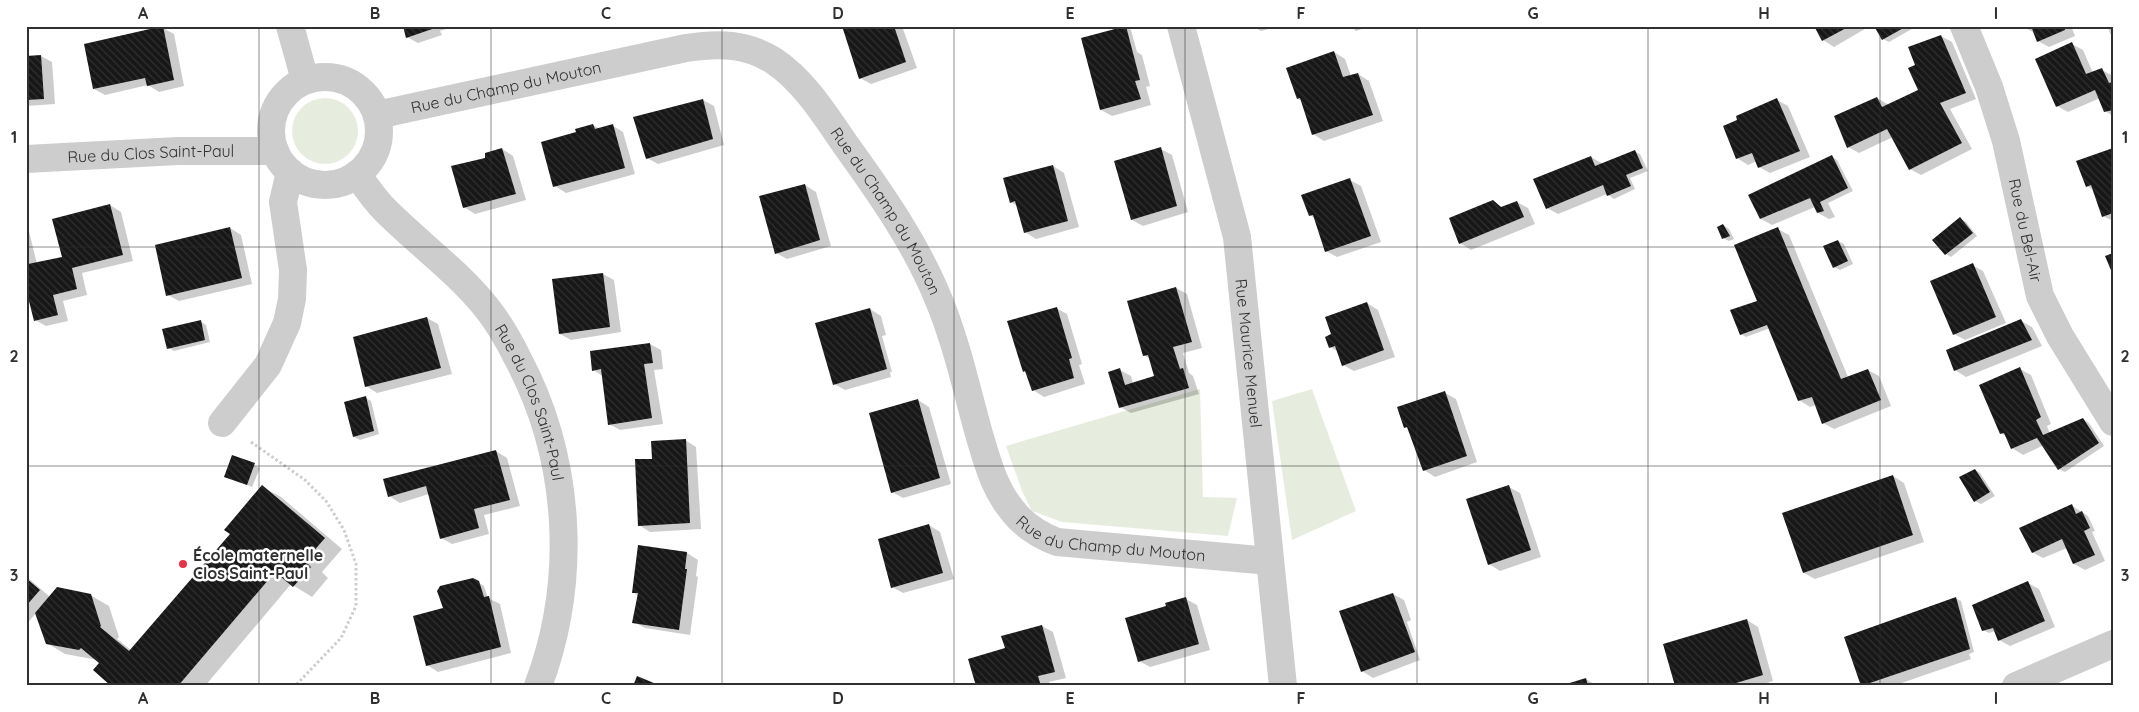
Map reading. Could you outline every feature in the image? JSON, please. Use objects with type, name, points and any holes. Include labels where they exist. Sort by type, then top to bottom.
[{"type":"street","points":[[290,26],[305,80]]},
{"type":"street","name":"Rue Maurice Menuel","points":[[1181,26],[1237,237],[1283,686]]},
{"type":"street","name":"Rue du Bel-Air","points":[[1964,26],[1989,87],[2006,141],[2040,296],[2060,336],[2113,422]]},
{"type":"street","name":"Rue du Champ du Mouton","points":[[377,115],[704,45],[735,46],[767,58],[780,66],[801,85],[820,108],[886,202],[915,250],[940,304],[991,474],[1011,510],[1026,525],[1039,535],[1057,542],[1270,560]]},
{"type":"street","points":[[329,76],[353,84],[365,94],[377,115],[379,131],[376,148],[369,163],[357,174],[341,183],[323,185],[306,181],[282,162],[272,143],[271,126],[276,109],[285,95],[305,80],[329,76]]},
{"type":"street","name":"Rue du Clos Saint-Paul","points":[[26,159],[178,151],[282,162]]},
{"type":"street","points":[[222,423],[268,365],[287,323],[292,299],[293,270],[283,202],[282,162]]},
{"type":"street","name":"Rue du Clos Saint-Paul","points":[[357,174],[385,210],[486,307],[510,342],[535,391],[554,451],[559,479],[564,536],[561,598],[555,627],[538,686]]},
{"type":"street","points":[[2016,686],[2113,644]]},
{"type":"path","points":[[222,423],[305,480],[326,500],[344,530],[356,564],[356,606],[341,638],[295,686]]},
{"type":"green space","points":[[325,98],[338,101],[348,108],[355,118],[358,131],[355,144],[348,154],[338,161],[325,164],[312,161],[302,154],[295,144],[292,131],[295,118],[302,108],[312,101]]},
{"type":"green space","points":[[1200,389],[1203,497],[1237,498],[1228,536],[1062,522],[1032,511],[1022,491],[1006,446]]},
{"type":"green space","points":[[1312,389],[1356,511],[1292,540],[1272,401]]},
{"type":"building","points":[[163,26],[174,80],[147,86],[145,78],[93,89],[84,44]]},
{"type":"building","points":[[403,26],[438,26],[438,27],[406,38]]},
{"type":"building","points":[[842,26],[894,26],[906,62],[859,79]]},
{"type":"building","points":[[1126,26],[1140,80],[1135,81],[1141,99],[1100,110],[1081,38]]},
{"type":"building","points":[[1814,26],[1850,26],[1822,41]]},
{"type":"building","points":[[1874,26],[1907,26],[1882,40]]},
{"type":"building","points":[[2031,26],[2064,26],[2065,30],[2037,42]]},
{"type":"building","points":[[1941,35],[1966,93],[1940,103],[1962,143],[1909,170],[1887,129],[1847,148],[1834,116],[1877,97],[1882,107],[1918,90],[1908,68],[1915,65],[1908,47]]},
{"type":"building","points":[[2072,42],[2086,74],[2102,68],[2109,83],[2113,82],[2113,110],[2104,112],[2095,90],[2056,107],[2035,59]]},
{"type":"building","points":[[1334,51],[1343,77],[1358,73],[1373,115],[1312,135],[1300,98],[1297,99],[1286,68]]},
{"type":"building","points":[[41,55],[44,99],[26,100],[26,56]]},
{"type":"building","points":[[1777,98],[1800,151],[1758,168],[1752,153],[1736,159],[1723,126],[1737,120],[1736,116]]},
{"type":"building","points":[[703,99],[713,139],[646,159],[633,117]]},
{"type":"building","points":[[593,124],[595,129],[613,124],[625,168],[553,187],[541,142],[576,132],[575,129]]},
{"type":"building","points":[[1161,147],[1177,206],[1131,220],[1114,161]]},
{"type":"building","points":[[502,148],[516,194],[463,208],[451,166],[485,158],[485,153]]},
{"type":"building","points":[[2113,148],[2113,213],[2102,217],[2091,185],[2086,187],[2076,161]]},
{"type":"building","points":[[1635,150],[1643,168],[1626,175],[1631,186],[1607,196],[1603,185],[1546,209],[1533,179],[1591,156],[1595,166]]},
{"type":"building","points":[[1832,155],[1848,188],[1820,202],[1824,211],[1817,213],[1810,198],[1760,219],[1748,195]]},
{"type":"building","points":[[1053,165],[1068,221],[1024,233],[1015,201],[1010,203],[1003,178]]},
{"type":"building","points":[[1350,178],[1371,236],[1325,252],[1313,215],[1309,216],[1301,195]]},
{"type":"building","points":[[805,184],[820,240],[775,254],[759,196]]},
{"type":"building","points":[[1493,200],[1501,207],[1517,201],[1524,217],[1459,244],[1449,218]]},
{"type":"building","points":[[110,204],[123,255],[72,268],[77,289],[53,295],[58,315],[34,321],[26,289],[26,260],[28,264],[62,257],[52,219]]},
{"type":"building","points":[[1960,217],[1973,233],[1945,255],[1932,240]]},
{"type":"building","points":[[1723,224],[1730,236],[1722,239],[1717,227]]},
{"type":"building","points":[[230,227],[242,278],[166,296],[155,245]]},
{"type":"building","points":[[1778,227],[1841,379],[1868,369],[1881,400],[1822,424],[1812,397],[1798,401],[1767,325],[1740,335],[1730,310],[1757,301],[1734,245]]},
{"type":"building","points":[[1838,240],[1848,261],[1833,268],[1823,246]]},
{"type":"building","points":[[2113,253],[2113,275],[2105,256]]},
{"type":"building","points":[[1973,263],[1996,317],[1953,335],[1930,281]]},
{"type":"building","points":[[603,273],[610,327],[559,334],[552,279]]},
{"type":"building","points":[[1176,287],[1192,342],[1173,347],[1180,369],[1183,368],[1189,388],[1119,408],[1108,372],[1120,368],[1125,385],[1154,376],[1148,355],[1143,356],[1127,301]]},
{"type":"building","points":[[1367,302],[1384,350],[1342,366],[1335,346],[1329,348],[1325,337],[1331,334],[1325,317]]},
{"type":"building","points":[[1057,307],[1072,358],[1069,359],[1074,378],[1032,391],[1025,371],[1023,372],[1007,321]]},
{"type":"building","points":[[870,308],[887,369],[833,385],[815,323]]},
{"type":"building","points":[[427,317],[441,368],[365,387],[353,337]]},
{"type":"building","points":[[2021,319],[2032,340],[1954,371],[1946,350]]},
{"type":"building","points":[[201,320],[205,340],[167,349],[162,329]]},
{"type":"building","points":[[650,343],[653,363],[644,364],[652,418],[608,425],[601,369],[592,371],[590,351]]},
{"type":"building","points":[[2020,367],[2041,417],[2036,420],[2043,435],[2083,418],[2099,443],[2058,470],[2037,438],[2011,449],[2004,433],[2000,434],[1979,385]]},
{"type":"building","points":[[1445,391],[1467,456],[1423,471],[1407,427],[1404,428],[1397,407]]},
{"type":"building","points":[[366,396],[374,431],[353,437],[344,402]]},
{"type":"building","points":[[918,399],[940,478],[891,493],[869,413]]},
{"type":"building","points":[[686,439],[690,523],[638,526],[635,459],[652,459],[651,441]]},
{"type":"building","points":[[496,450],[510,500],[474,509],[479,528],[440,539],[426,486],[388,497],[383,479]]},
{"type":"building","points":[[232,455],[255,463],[247,485],[224,477]]},
{"type":"building","points":[[1975,469],[1990,492],[1974,502],[1959,477]]},
{"type":"building","points":[[1893,475],[1913,535],[1803,573],[1782,513]]},
{"type":"building","points":[[262,485],[325,538],[305,561],[311,567],[293,587],[275,572],[178,686],[111,686],[93,670],[99,663],[81,648],[79,650],[46,644],[35,613],[57,587],[91,594],[100,627],[129,651],[230,534],[224,530]]},
{"type":"building","points":[[1509,485],[1531,550],[1488,565],[1466,499]]},
{"type":"building","points":[[2072,504],[2076,514],[2082,511],[2090,528],[2084,531],[2095,555],[2073,564],[2062,539],[2032,553],[2019,528]]},
{"type":"building","points":[[929,524],[943,573],[891,588],[878,539]]},
{"type":"building","points":[[638,545],[687,552],[685,569],[687,569],[679,630],[632,623],[638,593],[632,593]]},
{"type":"building","points":[[26,578],[40,590],[26,606]]},
{"type":"building","points":[[473,578],[479,581],[484,597],[489,596],[501,647],[426,666],[413,616],[443,608],[437,591],[440,586]]},
{"type":"building","points":[[2028,581],[2045,621],[1998,641],[1993,628],[1982,631],[1972,605]]},
{"type":"building","points":[[1393,593],[1415,652],[1361,672],[1339,611]]},
{"type":"building","points":[[1186,597],[1199,644],[1138,662],[1125,618],[1166,606],[1165,603]]},
{"type":"building","points":[[1956,597],[1970,649],[1861,686],[1844,637]]},
{"type":"building","points":[[1747,619],[1763,675],[1726,686],[1675,686],[1663,644]]},
{"type":"building","points":[[1042,625],[1055,672],[1038,676],[1041,686],[976,686],[968,659],[1005,648],[1001,636]]},
{"type":"building","points":[[637,676],[661,686],[633,686]]},
{"type":"building","points":[[1586,678],[1588,686],[1563,685]]},
{"type":"place","name":"École maternelle Clos Saint-Paul","points":[[183,564]]}]
